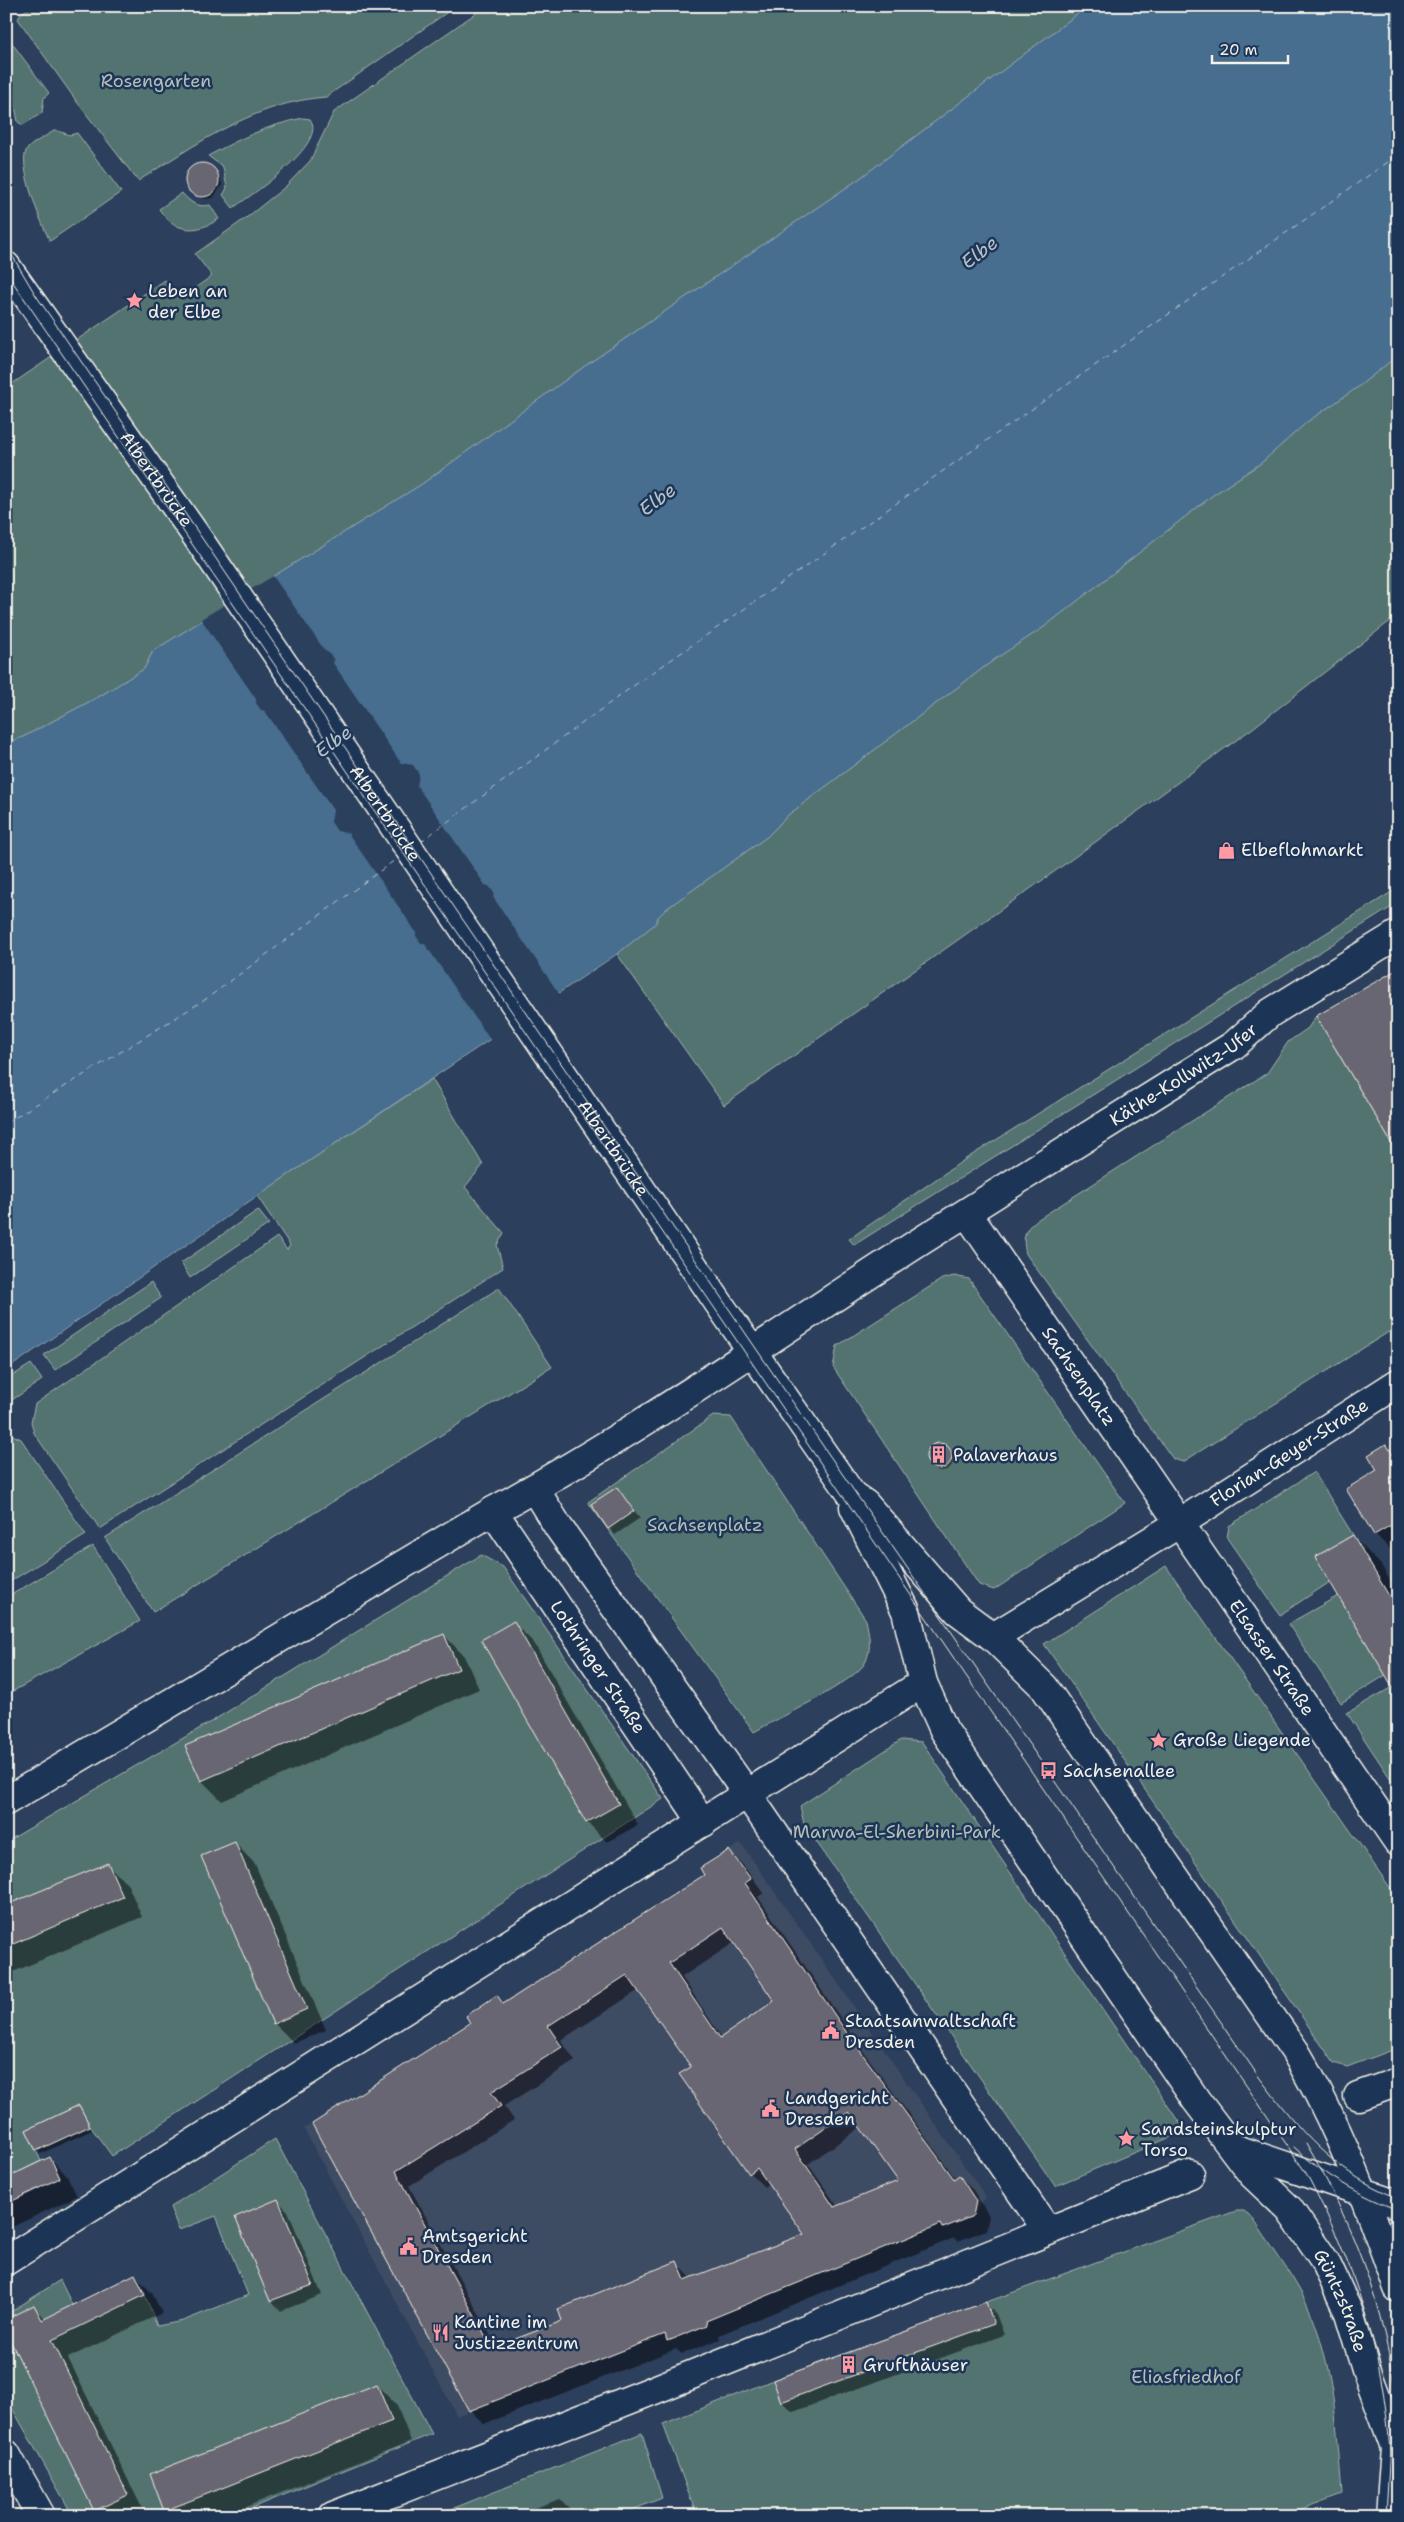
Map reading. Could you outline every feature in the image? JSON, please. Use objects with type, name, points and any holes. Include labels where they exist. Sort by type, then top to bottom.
[{"type":"main road","name":"Albertbrücke","points":[[14,274],[212,558],[752,1351]]},
{"type":"main road","name":"Käthe-Kollwitz-Ufer","points":[[967,1213],[1234,1045],[1270,1013],[1398,934]]},
{"type":"main road","points":[[6,1801],[534,1488],[967,1213]]},
{"type":"main road","name":"Sachsenplatz","points":[[967,1213],[1180,1523]]},
{"type":"main road","points":[[752,1351],[852,1496],[855,1511],[906,1611],[923,1683],[944,1730],[1196,2100],[1233,2148],[1398,2204]]},
{"type":"main road","name":"Florian-Geyer-Straße","points":[[1180,1523],[1398,1383]]},
{"type":"main road","points":[[534,1488],[559,1528],[748,1794],[1047,2230]]},
{"type":"main road","points":[[852,1496],[865,1504],[958,1611],[993,1637],[1044,1687],[1295,2051],[1330,2115],[1398,2288]]},
{"type":"main road","name":"Lothringer Straße","points":[[493,1511],[703,1824]]},
{"type":"main road","points":[[993,1637],[1180,1523]]},
{"type":"main road","name":"Elsasser Straße","points":[[1180,1523],[1398,1842]]},
{"type":"main road","points":[[6,2261],[703,1824],[923,1683]]},
{"type":"main road","points":[[1358,2096],[1398,2082]]},
{"type":"main road","name":"Güntzstraße","points":[[1233,2148],[1252,2174],[1289,2209],[1325,2261],[1349,2313],[1367,2372],[1396,2444],[1390,2516]]},
{"type":"main road","points":[[333,2516],[644,2394],[1047,2230],[1190,2174]]},
{"type":"main road","points":[[6,2454],[41,2516]]},
{"type":"shaded area","points":[[741,1843],[986,2197],[973,2216],[943,2228],[940,2224],[457,2416],[304,2129],[704,1875],[700,1868]]},
{"type":"green space","name":"Rosengarten","points":[[33,6],[456,6],[326,97],[275,107],[251,116],[205,139],[138,181],[77,102],[18,19],[21,13]]},
{"type":"green space","points":[[486,6],[1088,6],[859,179],[585,366],[422,484],[153,651],[144,669],[100,696],[23,737],[6,743],[6,388],[165,280],[179,299],[212,276],[195,254],[246,218],[285,187],[310,161],[334,112]]},
{"type":"green space","points":[[6,35],[49,93],[44,98],[42,113],[23,125],[18,122],[6,57]]},
{"type":"green space","points":[[303,118],[310,119],[313,130],[308,142],[298,155],[270,181],[233,208],[223,195],[227,188],[223,167],[208,156],[254,133]]},
{"type":"green space","points":[[55,130],[70,135],[77,133],[121,192],[50,241],[31,193],[27,179],[25,155],[31,145]]},
{"type":"green space","points":[[182,193],[194,204],[201,206],[210,205],[219,219],[194,229],[186,229],[172,223],[159,209]]},
{"type":"green space","points":[[1398,355],[1398,615],[1253,728],[1047,877],[724,1105],[617,954],[655,924],[658,917],[666,909],[768,836],[788,815],[995,659],[1044,627],[1213,495],[1261,463],[1307,422],[1358,387]]},
{"type":"green space","points":[[1398,888],[1398,903],[854,1245],[849,1239],[964,1160]]},
{"type":"green space","points":[[1316,1016],[1398,1154],[1398,1326],[1183,1462],[1173,1459],[1026,1254],[1024,1237],[1030,1225],[1040,1218],[1267,1073],[1288,1042],[1308,1028]]},
{"type":"green space","points":[[432,1079],[483,1165],[465,1187],[504,1233],[497,1245],[503,1268],[100,1529],[34,1433],[31,1422],[35,1404],[277,1237],[287,1250],[290,1245],[257,1196]]},
{"type":"green space","points":[[258,1210],[269,1224],[190,1278],[181,1263]]},
{"type":"green space","points":[[954,1276],[969,1279],[1125,1503],[994,1590],[979,1585],[833,1367],[837,1346],[942,1279]]},
{"type":"green space","points":[[151,1282],[161,1298],[55,1370],[44,1355]]},
{"type":"green space","points":[[499,1288],[552,1367],[153,1612],[105,1538]]},
{"type":"green space","points":[[31,1364],[42,1380],[6,1404],[6,1380]]},
{"type":"green space","name":"Sachsenplatz","points":[[713,1416],[731,1417],[866,1620],[869,1635],[868,1656],[860,1669],[833,1689],[754,1732],[588,1502]]},
{"type":"green space","points":[[6,1432],[21,1439],[86,1535],[6,1584]]},
{"type":"green space","points":[[1314,1472],[1353,1535],[1315,1557],[1330,1582],[1280,1615],[1227,1538],[1229,1526]]},
{"type":"green space","points":[[93,1546],[140,1621],[6,1695],[6,1598]]},
{"type":"green space","points":[[481,1555],[503,1567],[663,1799],[112,2156],[90,2126],[79,2105],[26,2130],[41,2161],[6,2178],[6,1842],[214,1720]]},
{"type":"green space","points":[[1166,1566],[1398,1899],[1398,2048],[1347,2067],[1334,2063],[1044,1644]]},
{"type":"green space","points":[[1338,1596],[1386,1675],[1341,1703],[1288,1624]]},
{"type":"green space","points":[[1392,1687],[1398,1696],[1398,1790],[1347,1713]]},
{"type":"green space","name":"Marwa-El-Sherbini-Park","points":[[901,1740],[922,1742],[1185,2131],[1055,2186],[804,1824],[800,1806]]},
{"type":"green space","points":[[275,2139],[432,2434],[233,2516],[73,2516],[6,2397],[6,2315],[60,2280],[82,2325],[145,2295],[157,2326],[183,2321],[248,2295],[216,2216],[179,2230],[170,2207]]},
{"type":"green space","name":"Eliasfriedhof","points":[[1236,2211],[1244,2211],[1252,2217],[1295,2282],[1316,2326],[1329,2373],[1333,2397],[1342,2494],[1283,2516],[697,2516],[663,2424],[773,2380]]},
{"type":"green space","points":[[642,2433],[662,2498],[617,2516],[434,2516]]},
{"type":"water","name":"Elbe","points":[[1088,6],[1398,6],[1398,355],[1358,387],[1307,422],[1261,463],[1213,495],[1044,627],[995,659],[788,815],[768,836],[666,909],[658,917],[655,924],[617,954],[257,1196],[6,1370],[6,743],[23,737],[100,696],[144,669],[153,651],[422,484],[585,366],[859,179]]},
{"type":"pier","points":[[273,576],[325,651],[334,660],[333,663],[401,763],[413,765],[419,774],[417,786],[485,885],[489,886],[494,893],[493,897],[560,995],[491,1041],[425,944],[421,943],[416,936],[416,932],[348,833],[337,831],[331,822],[333,810],[265,711],[261,710],[256,703],[256,699],[201,619]]},
{"type":"building","points":[[202,163],[209,164],[214,168],[218,173],[218,187],[214,192],[209,196],[202,197],[195,196],[190,192],[186,187],[185,180],[186,173],[190,168],[195,164]]},
{"type":"building","points":[[1398,969],[1398,1154],[1316,1016]]},
{"type":"building","name":"Palaverhaus","points":[[939,1443],[948,1447],[952,1456],[948,1465],[939,1469],[930,1465],[926,1456],[930,1447]]},
{"type":"building","points":[[1386,1444],[1396,1459],[1398,1458],[1398,1521],[1374,1535],[1346,1489],[1377,1470],[1368,1455]]},
{"type":"building","points":[[617,1487],[634,1511],[608,1529],[591,1504]]},
{"type":"building","points":[[1353,1535],[1398,1611],[1398,1696],[1315,1557]]},
{"type":"building","points":[[514,1621],[619,1804],[586,1823],[481,1640]]},
{"type":"building","points":[[444,1634],[459,1669],[201,1781],[185,1746]]},
{"type":"building","points":[[235,1842],[307,2009],[273,2024],[201,1856]]},
{"type":"building","name":"Landgericht Dresden","points":[[729,1850],[751,1879],[745,1883],[847,2033],[954,2179],[959,2175],[976,2201],[973,2216],[943,2228],[941,2224],[706,2321],[707,2325],[667,2341],[665,2334],[469,2411],[312,2124],[470,2023],[466,2016],[497,1995],[503,2004],[704,1875],[700,1868]],"holes":[[[723,1927],[774,2001],[720,2038],[669,1963]],[[627,1975],[691,2067],[679,2074],[749,2174],[757,2168],[804,2234],[685,2280],[677,2261],[558,2309],[562,2321],[492,2348],[396,2171],[501,2106],[491,2092],[562,2047],[548,2026]],[[849,2112],[898,2181],[834,2207],[795,2149]]]},
{"type":"building","points":[[108,1863],[123,1897],[6,1947],[6,1905]]},
{"type":"building","points":[[79,2105],[90,2126],[36,2151],[26,2130]]},
{"type":"building","points":[[50,2157],[60,2178],[6,2204],[6,2178]]},
{"type":"building","points":[[278,2199],[313,2285],[270,2301],[235,2217]]},
{"type":"building","points":[[135,2274],[145,2295],[52,2340],[128,2495],[94,2511],[6,2332],[6,2319],[34,2305],[42,2320]]},
{"type":"building","name":"Grufthäuser","points":[[986,2302],[994,2324],[781,2402],[773,2380]]},
{"type":"building","points":[[377,2384],[392,2421],[164,2511],[150,2474]]},
{"type":"ferry route","points":[[420,842],[629,689],[1398,155]]},
{"type":"ferry route","points":[[6,1123],[206,999],[399,857]]},
{"type":"tram line","points":[[6,245],[35,294],[794,1404],[1259,2077],[1304,2132],[1336,2163],[1375,2188],[1398,2198]]},
{"type":"tram line","points":[[6,272],[1306,2173],[1338,2240],[1363,2308],[1381,2377],[1390,2451]]},
{"type":"tram line","points":[[1306,2143],[1341,2209],[1369,2280],[1389,2353],[1398,2428]]},
{"type":"tram line","points":[[1294,2147],[1317,2167],[1343,2184],[1398,2210]]},
{"type":"tram line","points":[[1386,2516],[1390,2446]]},
{"type":"tram line","points":[[1395,2516],[1398,2486]]},
{"type":"place","name":"Leben an der Elbe","points":[[134,301]]},
{"type":"place","name":"Elbeflohmarkt","points":[[1227,850]]},
{"type":"place","name":"Palaverhaus","points":[[939,1455]]},
{"type":"place","name":"Große Liegende","points":[[1159,1740]]},
{"type":"place","name":"Sachsenallee","points":[[1049,1771]]},
{"type":"place","name":"Staatsanwaltschaft Dresden","points":[[831,2031]]},
{"type":"place","name":"Landgericht Dresden","points":[[771,2108]]},
{"type":"place","name":"Sandsteinskulptur Torso","points":[[1127,2139]]},
{"type":"place","name":"Amtsgericht Dresden","points":[[408,2246]]},
{"type":"place","name":"Kantine im Justizzentrum","points":[[440,2332]]},
{"type":"place","name":"Grufthäuser","points":[[849,2365]]}]
